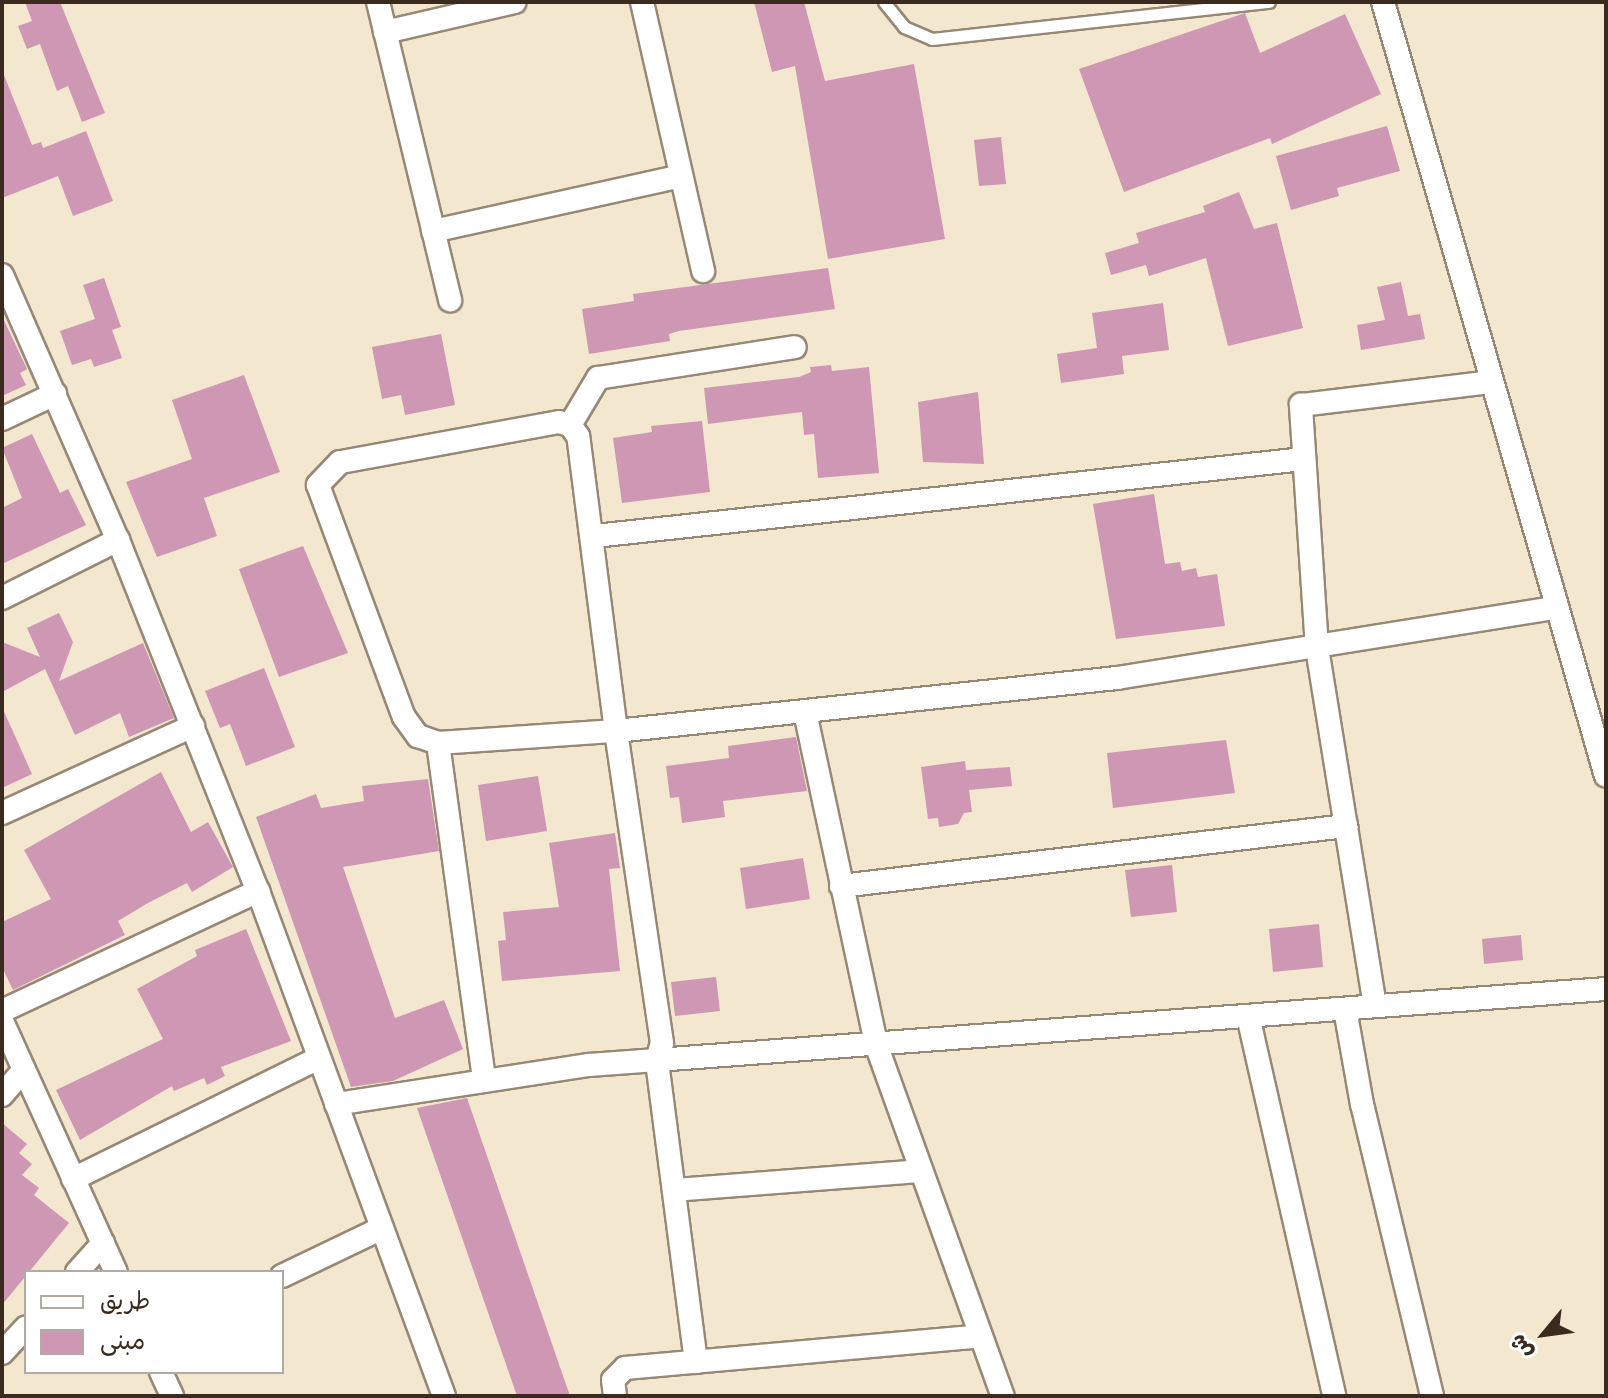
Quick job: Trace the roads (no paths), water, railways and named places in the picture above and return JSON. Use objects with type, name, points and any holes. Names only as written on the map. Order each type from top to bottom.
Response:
[{"type":"street","points":[[378,2],[450,300]]},
{"type":"street","points":[[385,32],[515,2]]},
{"type":"street","points":[[642,2],[703,271]]},
{"type":"street","points":[[1383,2],[1554,608],[1606,776]]},
{"type":"street","points":[[433,231],[681,176]]},
{"type":"street","points":[[2,275],[118,540],[258,891],[382,1228],[439,1394]]},
{"type":"street","points":[[570,425],[598,378],[795,347]]},
{"type":"street","points":[[1375,1006],[1317,648],[1300,410],[1305,401],[1490,382]]},
{"type":"street","points":[[2,419],[55,394]]},
{"type":"street","points":[[696,1362],[657,1060],[662,1043],[616,731],[595,536],[578,436],[570,425],[559,422],[340,462],[318,485],[404,717],[418,736],[438,743],[616,731],[1117,678],[1554,608]]},
{"type":"street","points":[[595,536],[1304,459]]},
{"type":"street","points":[[2,598],[118,540]]},
{"type":"street","points":[[805,712],[876,1044],[1003,1396]]},
{"type":"street","points":[[2,813],[193,726]]},
{"type":"street","points":[[438,743],[484,1079]]},
{"type":"street","points":[[841,886],[1346,826]]},
{"type":"street","points":[[2,1011],[258,891]]},
{"type":"street","points":[[336,1104],[484,1079],[657,1060],[1606,989]]},
{"type":"street","points":[[1345,1009],[1365,1120],[1432,1396]]},
{"type":"street","points":[[1248,1016],[1334,1396]]},
{"type":"street","points":[[2,1021],[115,1270]]},
{"type":"street","points":[[73,1179],[319,1058]]},
{"type":"street","points":[[2,1095],[24,1070]]},
{"type":"street","points":[[674,1190],[921,1171]]},
{"type":"street","points":[[284,1275],[382,1228]]},
{"type":"street","points":[[79,1270],[103,1243]]},
{"type":"street","points":[[2,1353],[24,1329]]},
{"type":"street","points":[[615,1396],[613,1380],[620,1371],[981,1336]]},
{"type":"street","points":[[162,1374],[172,1396]]},
{"type":"lane","points":[[884,2],[904,27],[932,39],[1269,2]]}]
